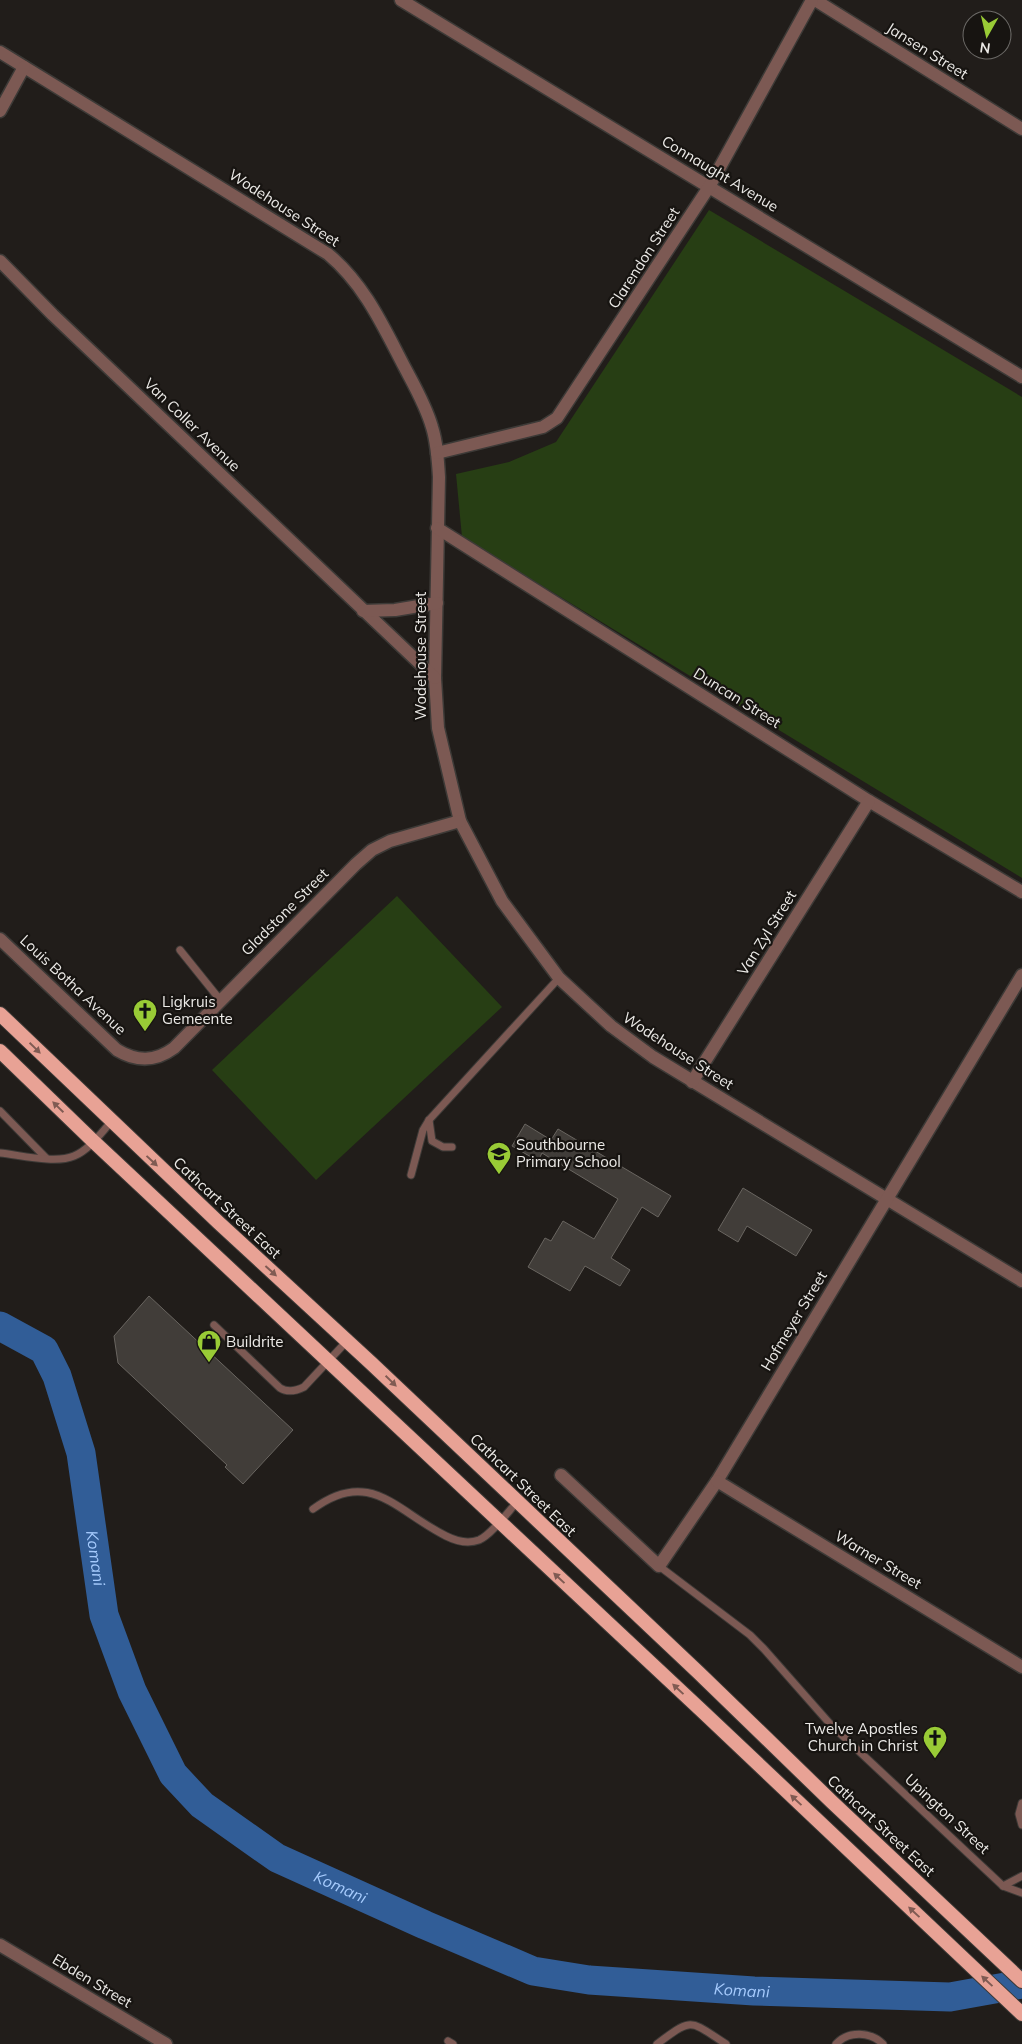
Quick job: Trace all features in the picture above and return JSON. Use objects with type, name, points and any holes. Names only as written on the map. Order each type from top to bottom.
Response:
[{"type":"highway","name":"Cathcart Street East","points":[[0,1014],[111,1122],[347,1341],[1022,1981]]},
{"type":"highway","points":[[0,1051],[93,1142],[1022,2014]]},
{"type":"street","name":"Connaught Avenue","points":[[401,0],[1022,377]]},
{"type":"street","name":"Clarendon Street","points":[[437,453],[543,427],[557,418],[710,187],[813,0]]},
{"type":"street","name":"Jansen Street","points":[[813,0],[1022,129]]},
{"type":"street","name":"Wodehouse Street","points":[[0,52],[314,244],[342,265],[356,281],[380,319],[423,404],[432,427],[437,453],[439,477],[435,678],[438,728],[460,821],[502,901],[559,978],[611,1026],[653,1057],[1022,1281]]},
{"type":"street","points":[[0,111],[24,66]]},
{"type":"street","name":"Van Coller Avenue","points":[[0,261],[53,314],[435,678]]},
{"type":"street","name":"Duncan Street","points":[[437,528],[869,801],[1022,892]]},
{"type":"street","points":[[363,611],[401,610],[437,603]]},
{"type":"street","name":"Van Zyl Street","points":[[692,1082],[869,801]]},
{"type":"street","name":"Gladstone Street","points":[[153,1058],[164,1055],[174,1048],[372,850],[407,836],[460,821]]},
{"type":"street","name":"Louis Botha Avenue","points":[[0,939],[117,1050],[134,1059],[153,1058]]},
{"type":"street","name":"Hofmeyer Street","points":[[659,1566],[717,1481],[1022,975]]},
{"type":"street","points":[[561,1475],[659,1566]]},
{"type":"street","name":"Warner Street","points":[[717,1481],[1022,1667]]},
{"type":"street","name":"Ebden Street","points":[[0,1945],[166,2044]]},
{"type":"lane","points":[[180,950],[220,1001]]},
{"type":"lane","points":[[411,1175],[423,1130],[429,1120],[559,978]]},
{"type":"lane","points":[[0,1111],[46,1158]]},
{"type":"lane","points":[[429,1120],[432,1141],[443,1147],[452,1147]]},
{"type":"lane","points":[[0,1153],[46,1158],[74,1157],[93,1142],[111,1122]]},
{"type":"lane","points":[[214,1325],[284,1390],[294,1391],[304,1387],[347,1341]]},
{"type":"lane","points":[[313,1509],[345,1492],[368,1492],[393,1503],[436,1531],[462,1541],[473,1541],[484,1537],[517,1502]]},
{"type":"lane","name":"Upington Street","points":[[659,1566],[764,1649],[831,1725],[1003,1886],[1022,1893]]},
{"type":"lane","points":[[1022,1803],[1019,1814],[1022,1825]]},
{"type":"lane","points":[[1003,1886],[1022,1876]]},
{"type":"lane","points":[[657,2044],[687,2024],[698,2026],[726,2044]]},
{"type":"lane","points":[[836,2044],[848,2036],[859,2034],[869,2035],[883,2044]]},
{"type":"green space","points":[[709,210],[1022,397],[1022,878],[462,537],[456,474],[509,462],[556,442]]},
{"type":"green space","points":[[397,896],[502,1007],[316,1180],[212,1070]]},
{"type":"building","points":[[525,1124],[551,1140],[558,1129],[671,1196],[658,1217],[642,1207],[611,1258],[630,1270],[620,1286],[585,1266],[570,1291],[528,1267],[545,1238],[551,1241],[563,1221],[594,1239],[618,1199],[542,1153],[538,1161],[512,1146]]},
{"type":"building","points":[[743,1188],[812,1230],[796,1256],[747,1226],[738,1242],[718,1230]]},
{"type":"building","points":[[149,1296],[293,1430],[243,1484],[225,1467],[227,1465],[118,1363],[114,1336]]},
{"type":"waterway","name":"Komani","points":[[0,1326],[44,1350],[57,1376],[81,1453],[104,1615],[132,1691],[173,1774],[202,1805],[277,1858],[425,1925],[533,1971],[589,1980],[754,1991],[950,1997],[1022,1984]]},
{"type":"place","name":"Ligkruis Gemeente","points":[[145,1032]]},
{"type":"place","name":"Southbourne Primary School","points":[[499,1175]]},
{"type":"place","name":"Buildrite","points":[[209,1363]]},
{"type":"place","name":"Twelve Apostles Church in Christ","points":[[935,1759]]}]
